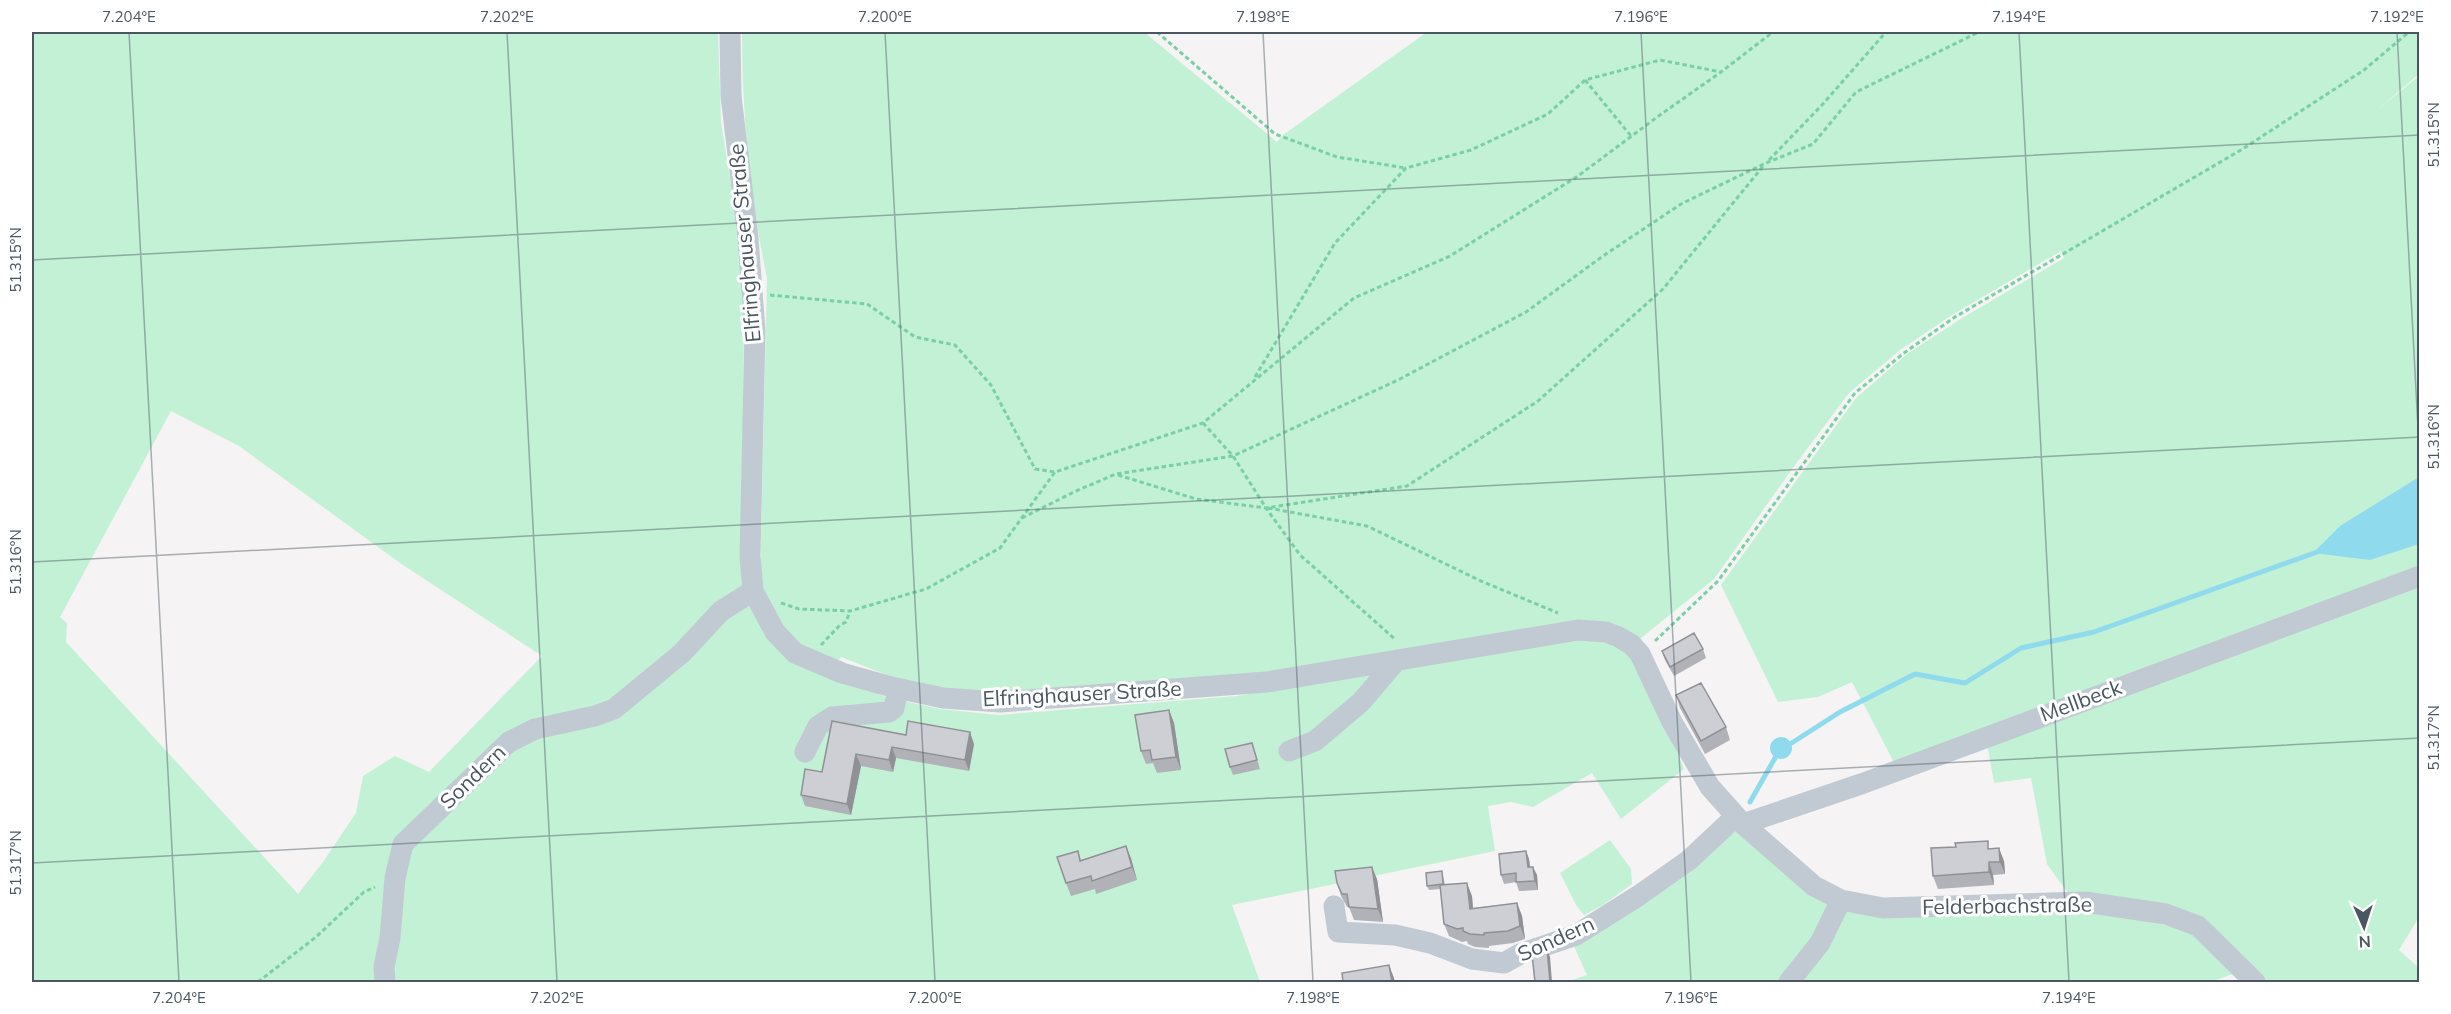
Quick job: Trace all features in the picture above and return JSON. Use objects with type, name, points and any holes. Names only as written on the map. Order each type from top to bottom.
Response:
[{"type":"street","name":"Elfringhauser Straße","points":[[730,32],[731,96],[753,293],[755,331],[750,556],[753,591],[775,632],[785,644],[807,660],[898,689],[943,698],[1000,702],[1267,682],[1578,630],[1606,632],[1620,637],[1640,654],[1693,761],[1736,817]]},
{"type":"street","name":"Mellbeck","points":[[1736,817],[1864,783],[2420,576]]},
{"type":"street","name":"Sondern","points":[[385,982],[384,967],[390,938],[395,878],[403,844],[509,742],[535,729],[595,716],[614,709],[682,652],[721,611],[753,591]]},
{"type":"street","points":[[1289,751],[1315,741],[1361,702],[1406,658]]},
{"type":"street","points":[[805,752],[818,726],[832,717],[889,712],[894,708],[898,689]]},
{"type":"street","name":"Sondern","points":[[1334,906],[1338,932],[1395,935],[1430,944],[1472,959],[1504,963],[1520,954],[1576,935],[1689,860],[1736,817]]},
{"type":"street","name":"Felderbachstraße","points":[[1736,817],[1814,886],[1841,900],[1883,908],[2085,902],[2166,914],[2198,926],[2246,981]]},
{"type":"street","points":[[1792,981],[1820,943],[1841,900]]},
{"type":"path","points":[[1157,32],[1275,134],[1337,157],[1406,168],[1471,150],[1548,114],[1585,80],[1660,60],[1721,72]]},
{"type":"path","points":[[753,293],[867,304],[915,337],[955,345],[991,385],[1035,469],[1056,472],[1203,423],[1354,298],[1450,256],[1578,176],[1773,32]]},
{"type":"path","points":[[1266,508],[1407,486],[1538,401],[1663,289],[1766,163],[1822,105],[1886,32]]},
{"type":"path","points":[[1022,518],[1116,474],[1233,456],[1398,380],[1526,312],[1603,256],[1681,204],[1766,163],[1813,144],[1856,92],[1979,32]]},
{"type":"path","points":[[1640,654],[1718,581],[1855,393],[1904,353],[1955,317],[2241,150],[2364,70],[2409,32]]},
{"type":"path","points":[[1585,80],[1631,136]]},
{"type":"path","points":[[1254,380],[1335,243],[1406,168]]},
{"type":"path","points":[[1203,423],[1233,456],[1266,508],[1300,555],[1406,658]]},
{"type":"path","points":[[753,591],[800,609],[850,611],[926,589],[1000,548],[1056,472]]},
{"type":"path","points":[[1116,474],[1196,499],[1266,508],[1367,526],[1481,581],[1556,612],[1578,630]]},
{"type":"path","points":[[807,660],[840,625],[846,622],[850,611]]},
{"type":"path","points":[[258,982],[316,937],[364,892],[395,878]]},
{"type":"green space","points":[[32,32],[718,32],[721,122],[741,247],[744,288],[743,499],[760,587],[767,278],[748,156],[742,32],[1144,32],[1277,142],[1283,135],[1427,32],[2419,32],[2419,74],[2377,110],[2419,76],[2419,571],[1896,766],[1852,682],[1818,697],[1778,702],[1721,585],[1856,398],[1907,354],[1959,320],[2064,258],[2061,251],[1952,315],[1900,350],[1849,393],[1714,579],[1640,639],[1625,632],[1266,675],[997,695],[946,689],[887,675],[841,657],[828,673],[886,697],[940,709],[998,715],[1237,696],[1574,639],[1597,638],[1614,641],[1629,653],[1649,683],[1684,769],[1621,819],[1592,773],[1533,807],[1511,802],[1488,806],[1495,851],[1232,905],[1260,982],[32,982]],"holes":[[[171,411],[239,446],[400,563],[542,656],[429,772],[395,756],[363,776],[356,813],[298,894],[66,642],[67,623],[60,617]]]},
{"type":"green space","points":[[2419,580],[2419,917],[2399,950],[2419,968],[2419,982],[2266,982],[2213,928],[2068,893],[2047,864],[2031,778],[1994,783],[1987,743]]},
{"type":"green space","points":[[1738,827],[1834,907],[1784,982],[1567,982],[1587,975],[1572,942]]},
{"type":"green space","points":[[1610,840],[1631,869],[1632,884],[1603,905],[1584,915],[1576,905],[1560,873]]},
{"type":"green space","points":[[1842,907],[2055,908],[2122,916],[2186,929],[2233,974],[2210,982],[1793,982]]},
{"type":"water","points":[[2419,477],[2419,544],[2370,560],[2313,553],[2340,526]]},
{"type":"water","points":[[1781,737],[1789,740],[1792,748],[1789,756],[1781,759],[1773,756],[1770,748],[1773,740]]},
{"type":"building","points":[[1694,633],[1703,649],[1670,667],[1662,651]]},
{"type":"building","points":[[1701,683],[1726,727],[1701,741],[1676,695]]},
{"type":"building","points":[[1169,710],[1176,757],[1152,760],[1150,750],[1141,751],[1135,715]]},
{"type":"building","points":[[832,721],[906,735],[908,721],[970,732],[965,760],[892,747],[889,760],[856,754],[847,804],[801,795],[805,769],[822,772]]},
{"type":"building","points":[[1252,743],[1257,760],[1230,767],[1225,749]]},
{"type":"building","points":[[1988,841],[1988,849],[1999,848],[2000,862],[1989,862],[1989,872],[1933,876],[1931,848],[1956,847],[1955,843]]},
{"type":"building","points":[[1126,846],[1132,867],[1092,881],[1091,876],[1066,883],[1057,857],[1078,851],[1080,861]]},
{"type":"building","points":[[1526,851],[1528,867],[1533,867],[1535,881],[1516,882],[1516,873],[1501,875],[1499,854]]},
{"type":"building","points":[[1372,867],[1378,909],[1349,907],[1347,894],[1342,894],[1335,871]]},
{"type":"building","points":[[1442,871],[1443,884],[1427,886],[1426,873]]},
{"type":"building","points":[[1467,883],[1470,909],[1517,903],[1520,926],[1508,931],[1484,933],[1484,935],[1470,934],[1463,931],[1463,928],[1457,929],[1444,924],[1440,885]]},
{"type":"building","points":[[1547,949],[1550,982],[1535,982],[1532,954]]},
{"type":"building","points":[[1389,965],[1392,982],[1343,982],[1342,973]]},
{"type":"waterway","points":[[1787,746],[1840,712],[1915,674],[1965,683],[2021,648],[2094,632],[2320,551]]},
{"type":"waterway","points":[[1750,802],[1779,751]]}]
